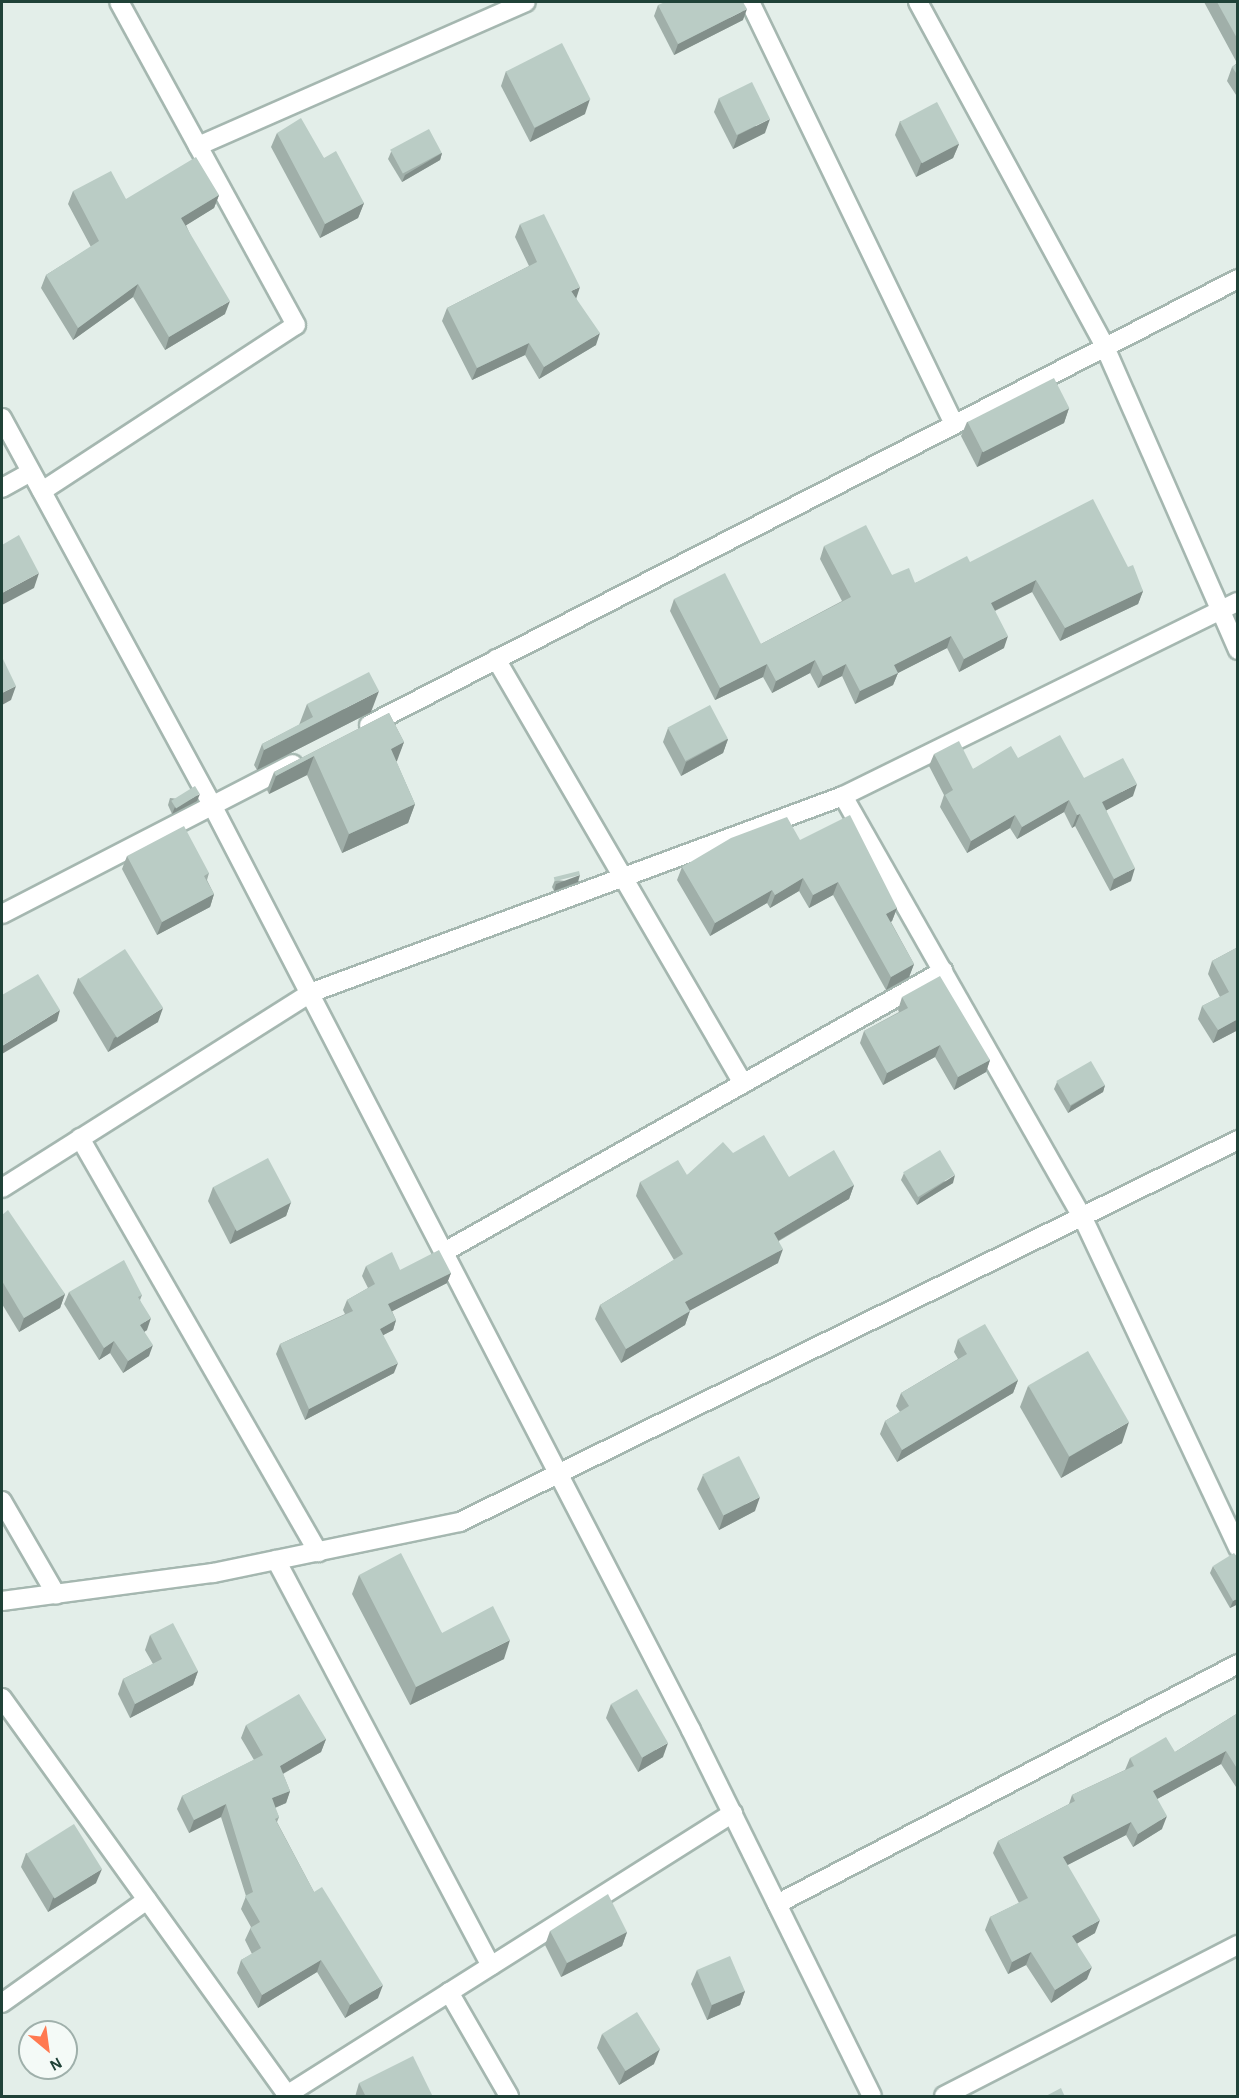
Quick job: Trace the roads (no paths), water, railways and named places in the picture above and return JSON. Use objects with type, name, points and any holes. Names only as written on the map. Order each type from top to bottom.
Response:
[{"type":"street","points":[[42,491],[296,325],[119,2]]},
{"type":"street","points":[[198,146],[526,2]]},
{"type":"street","points":[[750,2],[954,424]]},
{"type":"street","points":[[918,2],[1105,347],[1238,650]]},
{"type":"street","points":[[349,735],[1238,279]]},
{"type":"street","points":[[2,417],[310,993],[733,1814],[872,2097]]},
{"type":"street","points":[[2,488],[31,472]]},
{"type":"street","points":[[2,1188],[310,993],[843,796],[1238,602]]},
{"type":"street","points":[[496,659],[743,1083]]},
{"type":"street","points":[[2,914],[307,757]]},
{"type":"street","points":[[843,796],[1082,1216],[1236,1543]]},
{"type":"street","points":[[444,1252],[943,971]]},
{"type":"street","points":[[80,1138],[318,1552]]},
{"type":"street","points":[[2,1601],[213,1573],[460,1522],[1238,1140]]},
{"type":"street","points":[[2,1501],[56,1594]]},
{"type":"street","points":[[276,1560],[491,1966]]},
{"type":"street","points":[[777,1904],[1238,1664]]},
{"type":"street","points":[[2,1698],[286,2096],[733,1814]]},
{"type":"street","points":[[2,2003],[147,1900]]},
{"type":"street","points":[[944,2097],[1238,1945]]},
{"type":"street","points":[[449,1992],[509,2097]]}]
